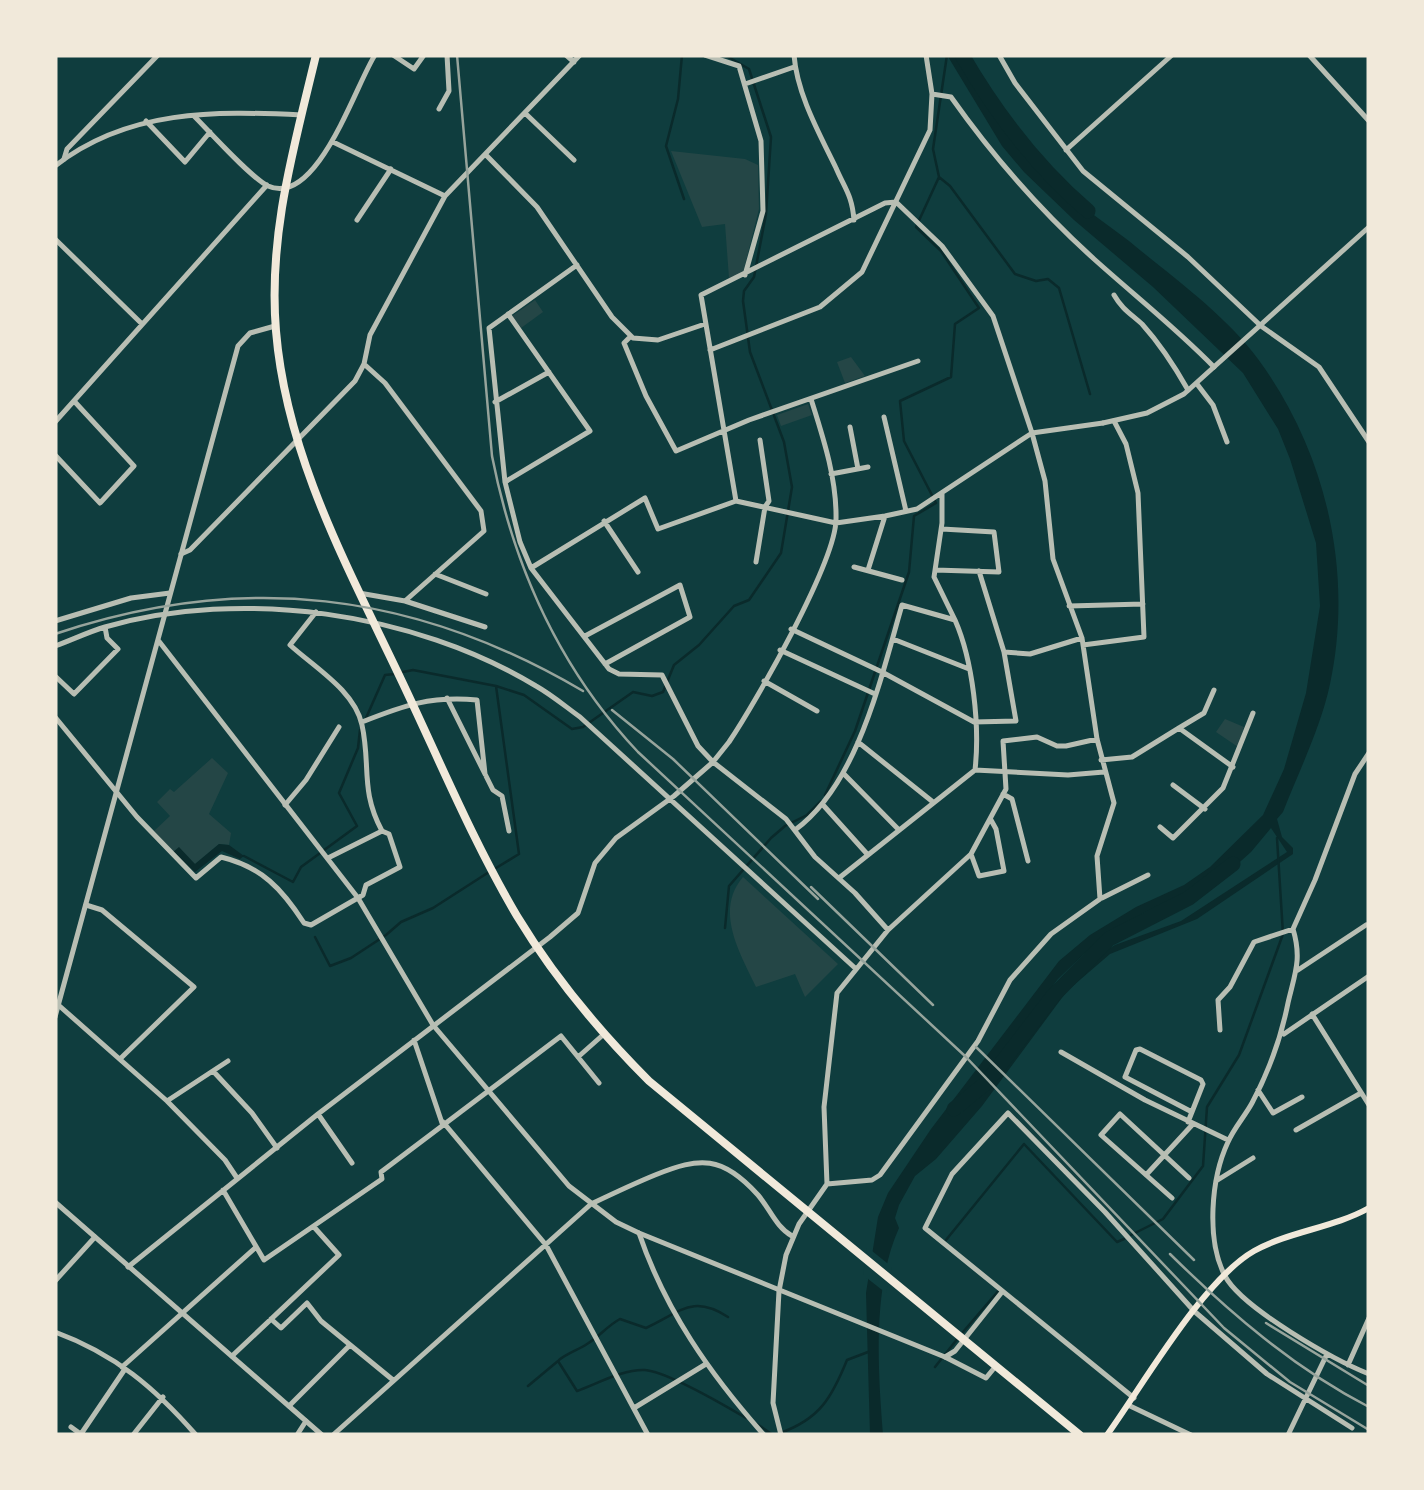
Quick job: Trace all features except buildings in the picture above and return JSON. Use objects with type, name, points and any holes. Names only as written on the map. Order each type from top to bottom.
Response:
[{"type":"main road","points":[[316,55],[283,189],[275,254],[276,326],[296,442],[373,621],[500,883],[537,947],[604,1034],[649,1081],[1080,1435]]},
{"type":"main road","points":[[1107,1435],[1224,1275],[1262,1247],[1368,1211]]},
{"type":"street","points":[[64,159],[66,149],[158,55]]},
{"type":"street","points":[[192,114],[267,185],[283,189],[300,181],[333,142],[375,55]]},
{"type":"street","points":[[393,55],[414,69],[424,55]]},
{"type":"street","points":[[439,110],[449,91],[447,55]]},
{"type":"street","points":[[566,55],[574,62]]},
{"type":"street","points":[[181,554],[190,550],[355,382],[370,336],[446,196],[580,55]]},
{"type":"street","points":[[705,55],[739,66],[761,141],[762,210],[745,274]]},
{"type":"street","points":[[794,55],[824,142],[852,197],[854,220]]},
{"type":"street","points":[[710,350],[820,306],[856,278],[930,130],[932,94],[926,55]]},
{"type":"street","points":[[999,55],[1065,150],[1100,186],[1188,257],[1261,326],[1320,367],[1369,442]]},
{"type":"street","points":[[1065,150],[1172,55]]},
{"type":"street","points":[[1309,55],[1369,121]]},
{"type":"street","points":[[745,84],[795,67]]},
{"type":"street","points":[[932,94],[951,97],[978,136],[1066,233],[1216,366]]},
{"type":"street","points":[[55,166],[99,140],[146,122],[192,114],[302,115]]},
{"type":"street","points":[[526,114],[574,160]]},
{"type":"street","points":[[146,122],[185,162],[210,132]]},
{"type":"street","points":[[333,142],[446,196]]},
{"type":"street","points":[[486,155],[537,207],[612,317],[631,336],[644,341],[658,340],[705,324]]},
{"type":"street","points":[[357,220],[391,170]]},
{"type":"street","points":[[55,421],[267,185]]},
{"type":"street","points":[[736,502],[702,296],[886,203],[896,202],[942,246],[993,316],[1032,433],[1045,481],[1053,559],[1082,641],[1096,739],[1114,803],[1098,856],[1100,899]]},
{"type":"street","points":[[530,568],[645,498],[658,529],[736,502],[836,522],[906,511],[942,493],[1032,433],[1147,413],[1188,390],[1369,227]]},
{"type":"street","points":[[55,239],[142,324]]},
{"type":"street","points":[[578,265],[489,328],[504,482],[530,568],[605,664],[619,674],[662,675],[693,739],[712,762],[769,804],[888,930]]},
{"type":"street","points":[[1114,296],[1170,360],[1188,390]]},
{"type":"street","points":[[504,482],[590,431],[508,314]]},
{"type":"street","points":[[55,1016],[238,346],[250,333],[276,326]]},
{"type":"street","points":[[631,336],[624,344],[676,452],[725,429],[918,361]]},
{"type":"street","points":[[364,364],[384,383],[481,511],[484,531],[404,601]]},
{"type":"street","points":[[495,402],[549,372]]},
{"type":"street","points":[[1197,384],[1213,405],[1227,442]]},
{"type":"street","points":[[128,1267],[578,912],[595,862],[616,838],[712,762],[743,720],[815,584],[836,522],[831,474],[811,398]]},
{"type":"street","points":[[55,455],[100,503],[134,466],[74,401]]},
{"type":"street","points":[[884,417],[906,511]]},
{"type":"street","points":[[1004,652],[1030,654],[1082,641],[1144,637],[1138,493],[1126,444],[1114,421]]},
{"type":"street","points":[[850,427],[858,469]]},
{"type":"street","points":[[756,562],[764,507],[769,501],[760,440]]},
{"type":"street","points":[[831,474],[868,467]]},
{"type":"street","points":[[942,493],[934,577],[956,620],[970,669],[975,770]]},
{"type":"street","points":[[868,570],[886,516]]},
{"type":"street","points":[[604,521],[638,572]]},
{"type":"street","points":[[935,570],[999,572],[994,532],[941,529]]},
{"type":"street","points":[[854,566],[902,580]]},
{"type":"street","points":[[791,629],[974,722],[1016,720],[1004,652],[979,571]]},
{"type":"street","points":[[435,574],[486,594]]},
{"type":"street","points":[[585,636],[680,585],[690,617],[605,664]]},
{"type":"street","points":[[360,592],[404,601],[486,627]]},
{"type":"street","points":[[55,621],[130,598],[170,593]]},
{"type":"street","points":[[1069,606],[1144,604]]},
{"type":"street","points":[[795,830],[824,806],[842,773],[875,694],[902,605],[956,620]]},
{"type":"street","points":[[55,646],[105,628],[164,615],[239,608],[316,612],[373,621],[468,653],[536,686],[580,717],[855,968]]},
{"type":"street","points":[[55,716],[115,792],[196,878],[222,857],[245,862],[272,880],[304,923],[310,925],[358,898],[366,885],[400,866],[389,834],[382,831],[369,806],[362,722],[345,694],[290,646],[316,612]]},
{"type":"street","points":[[56,681],[74,694],[118,650],[107,638],[105,628]]},
{"type":"street","points":[[892,638],[970,669]]},
{"type":"street","points":[[158,640],[358,898],[434,1025],[551,1167],[591,1204],[638,1233],[945,1356],[986,1378],[994,1367]]},
{"type":"street","points":[[780,650],[875,694]]},
{"type":"street","points":[[764,682],[817,711]]},
{"type":"street","points":[[1101,760],[1132,757],[1179,728],[1204,712],[1214,690]]},
{"type":"street","points":[[447,698],[493,790],[502,796],[509,831]]},
{"type":"street","points":[[362,722],[412,702],[476,700],[485,774]]},
{"type":"street","points":[[1160,827],[1173,838],[1222,788],[1253,713]]},
{"type":"street","points":[[285,806],[339,727]]},
{"type":"street","points":[[1179,728],[1233,767]]},
{"type":"street","points":[[781,1435],[772,1403],[779,1291],[793,1236],[826,1184],[824,1107],[838,993],[888,930],[971,854],[1003,794],[1003,741],[1037,737],[1057,746],[1096,739]]},
{"type":"street","points":[[857,741],[933,802]]},
{"type":"street","points":[[1369,753],[1293,928],[1300,952],[1281,1036],[1258,1090],[1228,1140],[1216,1181],[1215,1230],[1218,1256],[1232,1287],[1328,1354],[1369,1374]]},
{"type":"street","points":[[1363,760],[1369,765]]},
{"type":"street","points":[[839,878],[975,770],[1068,775],[1104,772]]},
{"type":"street","points":[[842,773],[900,830]]},
{"type":"street","points":[[1173,785],[1205,808]]},
{"type":"street","points":[[1003,794],[1012,799],[1028,861]]},
{"type":"street","points":[[824,806],[868,855]]},
{"type":"street","points":[[971,854],[980,876],[1004,871],[991,820]]},
{"type":"street","points":[[328,858],[382,831]]},
{"type":"street","points":[[826,1184],[872,1180],[880,1174],[978,1041],[1010,980],[1051,934],[1100,899],[1148,875]]},
{"type":"street","points":[[86,906],[102,910],[194,987],[120,1058]]},
{"type":"street","points":[[1295,972],[1366,925]]},
{"type":"street","points":[[1220,1030],[1218,1000],[1230,987],[1254,942],[1293,928]]},
{"type":"street","points":[[1281,1036],[1369,976]]},
{"type":"street","points":[[57,1003],[167,1101],[225,1160],[237,1178]]},
{"type":"street","points":[[1312,1014],[1369,1105]]},
{"type":"street","points":[[578,1057],[604,1034]]},
{"type":"street","points":[[223,1190],[264,1260],[382,1179],[381,1172],[443,1122],[562,1036],[599,1083]]},
{"type":"street","points":[[414,1040],[443,1122],[546,1244],[648,1435]]},
{"type":"street","points":[[1146,1175],[1191,1123],[1203,1084],[1136,1050],[1126,1077],[1192,1112]]},
{"type":"street","points":[[1061,1052],[1228,1140]]},
{"type":"street","points":[[167,1101],[228,1061]]},
{"type":"street","points":[[213,1071],[252,1113],[277,1148]]},
{"type":"street","points":[[1258,1090],[1273,1113],[1302,1097]]},
{"type":"street","points":[[1296,1130],[1362,1093]]},
{"type":"street","points":[[1191,1435],[1131,1402],[924,1228],[952,1174],[1008,1113],[1194,1311],[1238,1351],[1305,1401],[1352,1428]]},
{"type":"street","points":[[318,1114],[352,1163]]},
{"type":"street","points":[[1172,1198],[1101,1135],[1120,1114],[1189,1178]]},
{"type":"street","points":[[1216,1181],[1253,1158]]},
{"type":"street","points":[[333,1435],[591,1204],[684,1162],[701,1160],[717,1164],[738,1178],[757,1194],[786,1233],[793,1236]]},
{"type":"street","points":[[738,1178],[747,1165]]},
{"type":"street","points":[[55,1202],[322,1435]]},
{"type":"street","points":[[232,1356],[339,1255],[314,1227]]},
{"type":"street","points":[[638,1233],[654,1278],[706,1364],[764,1435]]},
{"type":"street","points":[[55,1281],[95,1237]]},
{"type":"street","points":[[71,1426],[81,1435],[124,1368],[255,1248]]},
{"type":"street","points":[[945,1356],[950,1356],[1002,1292]]},
{"type":"street","points":[[272,1319],[281,1328],[307,1304],[349,1346],[393,1380]]},
{"type":"street","points":[[1348,1366],[1369,1318]]},
{"type":"street","points":[[55,1332],[79,1340],[124,1368],[163,1397],[196,1435]]},
{"type":"street","points":[[289,1406],[349,1346]]},
{"type":"street","points":[[1288,1435],[1328,1354]]},
{"type":"street","points":[[634,1408],[706,1364]]},
{"type":"street","points":[[132,1435],[163,1397]]},
{"type":"street","points":[[296,1435],[306,1421]]},
{"type":"shaded area","points":[[947,55],[965,55],[994,109],[1049,177],[1230,327],[1282,395],[1317,473],[1328,514],[1336,556],[1337,642],[1321,716],[1277,819],[1293,854],[1197,919],[1110,954],[1067,991],[982,1106],[936,1159],[915,1176],[895,1218],[899,1228],[884,1277],[879,1330],[883,1435],[870,1435],[866,1293],[878,1217],[888,1193],[931,1129],[1059,961],[1090,935],[1210,867],[1263,815],[1284,769],[1306,693],[1320,606],[1316,543],[1290,459],[1278,429],[1243,373],[1153,287],[1074,220],[1002,146]],"holes":[[[1271,828],[1287,852],[1181,921],[1115,945],[1088,962],[1054,996],[1022,1042],[961,1113],[1058,979],[1084,954],[1142,914],[1232,869]]]},
{"type":"shaded area","points":[[671,151],[745,159],[758,165],[759,209],[743,273],[729,278],[725,224],[702,227]]},
{"type":"shaded area","points":[[535,300],[543,312],[521,328],[512,316]]},
{"type":"shaded area","points":[[851,357],[865,376],[845,383],[837,362]]},
{"type":"shaded area","points":[[808,404],[812,415],[781,426],[777,415]]},
{"type":"shaded area","points":[[1225,719],[1244,727],[1238,747],[1216,732]]},
{"type":"shaded area","points":[[212,758],[228,773],[209,814],[231,833],[229,845],[219,844],[195,864],[173,852],[154,831],[170,816],[157,802]]},
{"type":"shaded area","points":[[219,844],[229,845],[244,856],[240,859],[222,851],[195,872],[173,852],[179,847],[195,864]]},
{"type":"shaded area","points":[[743,877],[838,964],[805,997],[795,974],[756,987],[737,946],[730,918],[735,890]]},
{"type":"pier","points":[[867,1247],[892,1267],[886,1293],[863,1275]]},
{"type":"waterway","points":[[682,55],[678,99],[666,146],[684,199]]},
{"type":"waterway","points":[[403,672],[413,670],[496,686],[524,695],[572,729],[583,727],[633,692],[652,696],[663,692],[674,665],[699,645],[734,606],[749,600],[781,553],[792,487],[784,442],[750,352],[743,301],[744,291],[754,277],[766,214],[771,137],[749,69],[725,55]]},
{"type":"waterway","points":[[947,55],[933,149],[939,177],[950,186],[1015,274],[1036,281],[1048,279],[1059,288],[1090,394]]},
{"type":"waterway","points":[[962,55],[1019,138],[1088,211]]},
{"type":"waterway","points":[[825,795],[855,731],[909,572],[914,516],[936,503],[904,441],[900,401],[951,377],[955,324],[979,308],[941,251],[916,227],[939,177]]},
{"type":"waterway","points":[[366,718],[385,675],[395,674]]},
{"type":"waterway","points":[[496,686],[519,854],[496,868]]},
{"type":"waterway","points":[[244,856],[293,882],[301,867],[357,826],[339,793],[358,748],[360,730]]},
{"type":"waterway","points":[[725,928],[729,886],[771,838],[821,801]]},
{"type":"waterway","points":[[1131,1235],[1163,1219],[1203,1166],[1207,1107],[1239,1055],[1283,934],[1277,838]]},
{"type":"waterway","points":[[954,1109],[986,1083],[1053,996],[1109,939],[1189,898],[1233,864]]},
{"type":"waterway","points":[[315,937],[330,966],[351,958],[401,922],[433,908],[489,872]]},
{"type":"waterway","points":[[946,1240],[1024,1144],[1117,1242],[1124,1239]]},
{"type":"waterway","points":[[963,1332],[1000,1289]]},
{"type":"waterway","points":[[559,1360],[620,1319],[646,1328],[695,1306],[728,1317]]},
{"type":"waterway","points":[[935,1367],[958,1338]]},
{"type":"waterway","points":[[780,1433],[815,1414],[830,1396],[847,1360],[868,1352]]},
{"type":"waterway","points":[[528,1386],[558,1361],[577,1391],[619,1374],[645,1370],[681,1383],[746,1418]]},
{"type":"waterway","points":[[757,1424],[773,1435]]},
{"type":"railway","points":[[457,55],[492,456],[527,577],[585,686],[638,752],[965,1056],[1224,1328],[1290,1382],[1369,1430]]},
{"type":"railway","points":[[55,634],[124,614],[192,602],[259,598],[325,601],[391,612],[455,631],[519,657],[583,691]]},
{"type":"railway","points":[[612,710],[673,759],[818,899]]},
{"type":"railway","points":[[811,887],[933,1005]]},
{"type":"railway","points":[[976,1047],[1194,1260]]},
{"type":"railway","points":[[1170,1254],[1264,1338],[1369,1407]]},
{"type":"railway","points":[[1266,1323],[1369,1386]]}]
